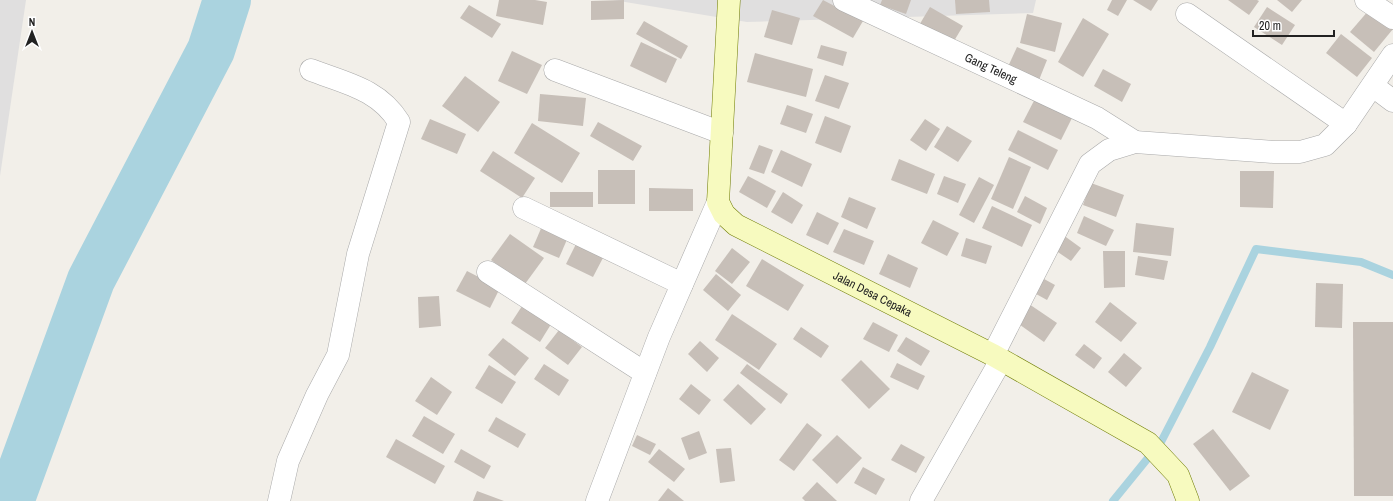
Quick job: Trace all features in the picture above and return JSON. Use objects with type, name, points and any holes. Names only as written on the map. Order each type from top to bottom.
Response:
[{"type":"street","points":[[597,501],[645,373],[718,202],[729,0]]},
{"type":"street","name":"Gang Teleng","points":[[844,0],[1097,118],[1135,142]]},
{"type":"street","points":[[1366,0],[1393,18]]},
{"type":"street","points":[[1187,14],[1346,124]]},
{"type":"street","points":[[921,501],[997,358],[1090,164],[1109,150],[1135,142],[1274,152],[1300,152],[1325,145],[1346,124],[1393,55]]},
{"type":"street","points":[[279,501],[288,461],[317,395],[338,355],[358,254],[399,122],[392,110],[367,90],[311,70]]},
{"type":"street","points":[[555,70],[722,133]]},
{"type":"street","points":[[1373,86],[1393,101]]},
{"type":"street","name":"Jalan Desa Cepaka","points":[[718,202],[724,214],[736,225],[997,358],[1148,443],[1178,475],[1188,501]]},
{"type":"street","points":[[524,208],[682,284]]},
{"type":"street","points":[[488,272],[645,373]]},
{"type":"shaded area","points":[[0,0],[26,0],[0,176]]},
{"type":"shaded area","points":[[613,0],[1036,0],[1033,13],[747,22]]},
{"type":"building","points":[[499,0],[535,0],[547,2],[543,25],[496,16]]},
{"type":"building","points":[[624,0],[624,19],[591,20],[591,1]]},
{"type":"building","points":[[823,0],[863,21],[853,38],[813,16]]},
{"type":"building","points":[[882,0],[911,0],[906,14],[880,5]]},
{"type":"building","points":[[955,0],[989,0],[990,12],[956,14]]},
{"type":"building","points":[[1112,0],[1127,0],[1118,16],[1107,10]]},
{"type":"building","points":[[1133,0],[1158,0],[1151,11]]},
{"type":"building","points":[[1228,0],[1257,0],[1259,1],[1249,15]]},
{"type":"building","points":[[1277,0],[1302,0],[1292,12]]},
{"type":"building","points":[[469,5],[501,24],[492,38],[460,18]]},
{"type":"building","points":[[930,7],[963,26],[951,46],[918,27]]},
{"type":"building","points":[[1267,7],[1295,25],[1282,45],[1254,27]]},
{"type":"building","points":[[772,10],[800,18],[792,45],[764,37]]},
{"type":"building","points":[[1369,10],[1393,29],[1374,52],[1350,32]]},
{"type":"building","points":[[1027,14],[1062,23],[1055,52],[1020,43]]},
{"type":"building","points":[[1083,18],[1109,34],[1083,77],[1058,62]]},
{"type":"building","points":[[644,21],[688,46],[681,59],[636,34]]},
{"type":"building","points":[[1341,34],[1372,58],[1357,77],[1326,53]]},
{"type":"building","points":[[641,42],[677,59],[666,83],[630,66]]},
{"type":"building","points":[[821,45],[847,52],[843,66],[817,58]]},
{"type":"building","points":[[1017,47],[1047,60],[1037,85],[1006,71]]},
{"type":"building","points":[[512,51],[542,65],[527,94],[498,81]]},
{"type":"building","points":[[755,53],[813,69],[806,97],[747,82]]},
{"type":"building","points":[[1103,69],[1131,84],[1122,102],[1094,86]]},
{"type":"building","points":[[825,75],[849,83],[839,109],[815,101]]},
{"type":"building","points":[[465,76],[500,102],[478,132],[442,106]]},
{"type":"building","points":[[1038,93],[1075,112],[1061,140],[1023,122]]},
{"type":"building","points":[[540,94],[586,98],[583,126],[538,121]]},
{"type":"building","points":[[787,105],[813,114],[806,133],[780,124]]},
{"type":"building","points":[[825,116],[851,126],[841,153],[815,143]]},
{"type":"building","points":[[430,119],[466,134],[457,154],[421,139]]},
{"type":"building","points":[[925,119],[940,129],[926,151],[910,140]]},
{"type":"building","points":[[598,122],[642,146],[633,161],[590,136]]},
{"type":"building","points":[[532,123],[580,153],[562,183],[514,153]]},
{"type":"building","points":[[947,126],[972,141],[958,162],[934,147]]},
{"type":"building","points":[[1018,130],[1058,150],[1048,170],[1008,150]]},
{"type":"building","points":[[759,145],[773,150],[764,174],[749,169]]},
{"type":"building","points":[[781,150],[812,164],[802,187],[771,172]]},
{"type":"building","points":[[493,151],[535,178],[522,198],[480,171]]},
{"type":"building","points":[[1009,157],[1031,167],[1013,209],[991,199]]},
{"type":"building","points":[[899,159],[935,174],[927,194],[891,180]]},
{"type":"building","points":[[598,170],[635,170],[635,204],[598,204]]},
{"type":"building","points":[[1240,171],[1274,171],[1273,208],[1240,207]]},
{"type":"building","points":[[748,176],[776,191],[767,208],[739,192]]},
{"type":"building","points":[[944,176],[966,184],[958,203],[937,194]]},
{"type":"building","points":[[979,177],[994,185],[974,223],[959,215]]},
{"type":"building","points":[[1091,183],[1124,195],[1116,217],[1083,205]]},
{"type":"building","points":[[649,188],[693,189],[693,211],[649,211]]},
{"type":"building","points":[[550,192],[593,192],[593,207],[550,207]]},
{"type":"building","points":[[783,192],[803,205],[792,224],[771,212]]},
{"type":"building","points":[[1025,196],[1047,208],[1040,224],[1017,212]]},
{"type":"building","points":[[849,197],[876,208],[867,229],[841,217]]},
{"type":"building","points":[[992,206],[1032,225],[1022,247],[982,228]]},
{"type":"building","points":[[817,212],[839,223],[828,245],[806,235]]},
{"type":"building","points":[[1084,216],[1114,230],[1106,246],[1077,233]]},
{"type":"building","points":[[933,220],[959,233],[947,256],[921,243]]},
{"type":"building","points":[[1136,223],[1174,228],[1171,256],[1133,252]]},
{"type":"building","points":[[543,224],[569,235],[559,258],[533,247]]},
{"type":"building","points":[[844,229],[874,241],[864,265],[833,252]]},
{"type":"building","points":[[1059,232],[1081,248],[1071,261],[1049,246]]},
{"type":"building","points":[[510,234],[544,258],[525,284],[491,260]]},
{"type":"building","points":[[966,238],[992,246],[986,264],[961,256]]},
{"type":"building","points":[[578,240],[605,254],[593,277],[566,264]]},
{"type":"building","points":[[732,248],[750,262],[732,284],[715,271]]},
{"type":"building","points":[[1103,251],[1125,251],[1125,287],[1104,288]]},
{"type":"building","points":[[888,254],[918,268],[910,288],[879,274]]},
{"type":"building","points":[[1138,256],[1168,261],[1164,280],[1135,275]]},
{"type":"building","points":[[762,259],[804,285],[788,311],[746,286]]},
{"type":"building","points":[[467,271],[500,288],[490,308],[456,291]]},
{"type":"building","points":[[716,274],[741,295],[728,311],[703,290]]},
{"type":"building","points":[[1035,274],[1055,285],[1047,300],[1027,289]]},
{"type":"building","points":[[1316,283],[1343,284],[1342,328],[1315,327]]},
{"type":"building","points":[[439,296],[441,326],[419,328],[418,297]]},
{"type":"building","points":[[1110,302],[1137,323],[1121,342],[1095,322]]},
{"type":"building","points":[[524,303],[553,321],[540,342],[511,323]]},
{"type":"building","points":[[1029,304],[1057,323],[1044,342],[1016,322]]},
{"type":"building","points":[[732,314],[777,344],[759,370],[715,340]]},
{"type":"building","points":[[873,322],[898,335],[889,352],[863,339]]},
{"type":"building","points":[[1353,322],[1393,322],[1393,496],[1354,496]]},
{"type":"building","points":[[801,327],[829,346],[821,358],[793,339]]},
{"type":"building","points":[[559,330],[582,347],[568,365],[545,348]]},
{"type":"building","points":[[906,337],[930,351],[921,366],[897,351]]},
{"type":"building","points":[[503,338],[529,358],[515,376],[488,355]]},
{"type":"building","points":[[700,341],[719,358],[707,372],[688,354]]},
{"type":"building","points":[[1084,344],[1102,358],[1094,369],[1075,355]]},
{"type":"building","points":[[1124,353],[1142,368],[1126,387],[1108,372]]},
{"type":"building","points":[[861,360],[890,389],[869,409],[841,380]]},
{"type":"building","points":[[897,363],[925,376],[918,390],[890,377]]},
{"type":"building","points":[[544,364],[569,380],[559,396],[534,379]]},
{"type":"building","points":[[747,364],[788,394],[781,404],[740,373]]},
{"type":"building","points":[[489,365],[516,382],[502,404],[475,388]]},
{"type":"building","points":[[1252,372],[1289,390],[1270,430],[1232,412]]},
{"type":"building","points":[[431,377],[452,392],[437,415],[415,401]]},
{"type":"building","points":[[691,384],[711,400],[699,415],[679,399]]},
{"type":"building","points":[[738,384],[766,409],[751,425],[723,400]]},
{"type":"building","points":[[424,416],[455,434],[443,454],[412,436]]},
{"type":"building","points":[[496,417],[526,434],[518,448],[488,431]]},
{"type":"building","points":[[807,423],[822,435],[794,471],[779,460]]},
{"type":"building","points":[[1213,429],[1250,476],[1230,491],[1193,444]]},
{"type":"building","points":[[699,431],[707,453],[689,460],[681,438]]},
{"type":"building","points":[[637,435],[656,444],[650,455],[632,446]]},
{"type":"building","points":[[837,435],[862,458],[837,484],[812,460]]},
{"type":"building","points":[[396,439],[445,466],[435,484],[386,457]]},
{"type":"building","points":[[901,444],[925,457],[916,473],[891,460]]},
{"type":"building","points":[[731,448],[735,481],[720,483],[716,449]]},
{"type":"building","points":[[461,449],[491,466],[484,479],[454,462]]},
{"type":"building","points":[[659,449],[685,469],[674,482],[648,462]]},
{"type":"building","points":[[863,467],[885,479],[876,495],[854,483]]},
{"type":"building","points":[[817,482],[837,501],[805,501],[802,498]]},
{"type":"building","points":[[668,488],[684,501],[658,501]]},
{"type":"building","points":[[477,491],[504,501],[473,501]]},
{"type":"waterway","points":[[9,501],[91,280],[211,50],[227,0]]},
{"type":"waterway","points":[[1113,501],[1161,442],[1210,347],[1256,249],[1361,262],[1393,275]]}]
